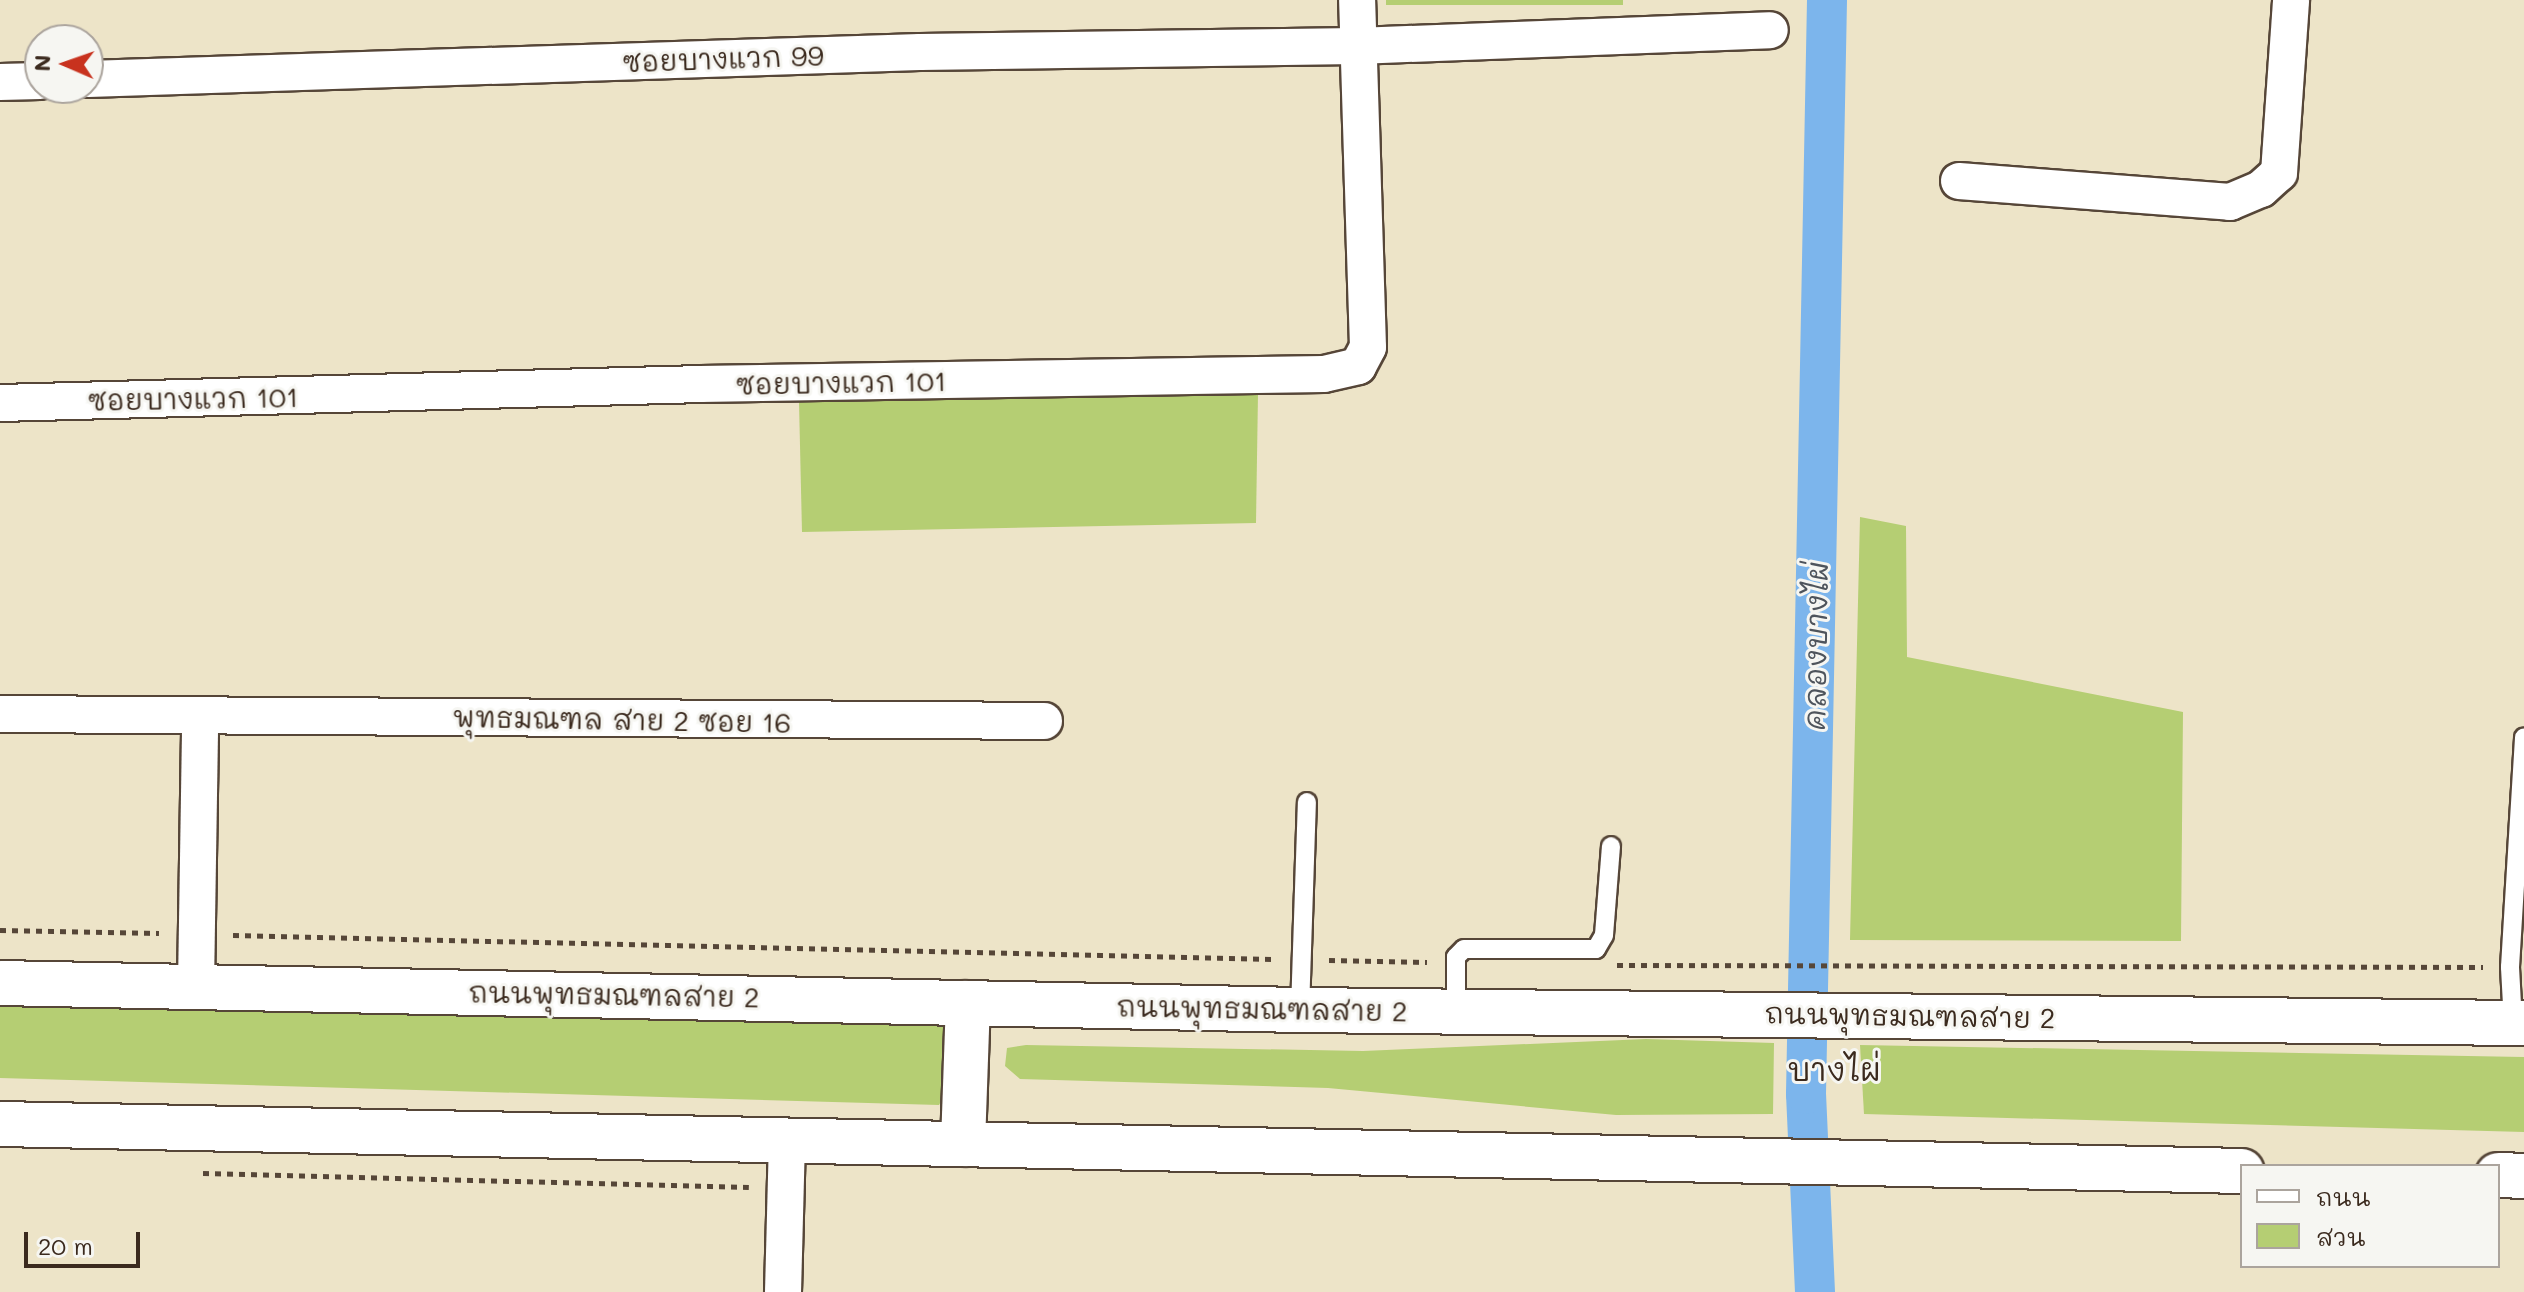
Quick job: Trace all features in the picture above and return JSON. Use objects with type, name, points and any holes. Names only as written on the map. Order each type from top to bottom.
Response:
[{"type":"main road","name":"ถนนพุทธมณฑลสาย 2","points":[[0,983],[1300,1010],[1664,1011],[2518,1023]]},
{"type":"main road","points":[[963,1144],[968,1003]]},
{"type":"main road","points":[[0,1124],[2240,1171]]},
{"type":"main road","points":[[2500,1175],[2524,1176]]},
{"type":"street","name":"ซอยบางแวก 101","points":[[0,403],[700,384],[1324,374],[1358,366],[1368,347],[1357,0]]},
{"type":"street","points":[[1959,181],[2230,202],[2261,189],[2279,173],[2291,0]]},
{"type":"street","name":"ซอยบางแวก 99","points":[[104,78],[920,52],[1357,46],[1770,30]]},
{"type":"street","points":[[0,82],[24,81]]},
{"type":"street","name":"พุทธมณฑล สาย 2 ซอย 16","points":[[0,714],[1044,721]]},
{"type":"street","points":[[196,986],[200,717]]},
{"type":"street","points":[[783,1292],[787,1142]]},
{"type":"lane","points":[[2518,1023],[2510,967],[2524,737]]},
{"type":"lane","points":[[1300,1010],[1307,802]]},
{"type":"lane","points":[[1456,1011],[1456,963],[1459,952],[1469,947],[1596,949],[1604,935],[1611,846]]},
{"type":"path","points":[[0,930],[1456,963]]},
{"type":"path","points":[[1606,965],[2510,967]]},
{"type":"green space","points":[[1386,0],[1623,0],[1623,5],[1386,5]]},
{"type":"green space","points":[[1258,393],[1256,523],[802,532],[799,402]]},
{"type":"green space","points":[[1860,517],[1906,526],[1907,657],[2183,712],[2181,941],[1850,940]]},
{"type":"green space","points":[[0,1002],[955,1022],[951,1084],[939,1105],[0,1078]]},
{"type":"green space","points":[[1646,1039],[1774,1043],[1773,1114],[1616,1115],[1328,1088],[1020,1079],[1005,1066],[1007,1048],[1026,1045],[1363,1051]]},
{"type":"green space","points":[[1860,1045],[2524,1057],[2524,1132],[1864,1114]]},
{"type":"waterway","name":"คลองบางไผ่","points":[[1815,1292],[1806,1094],[1827,0]]},
{"type":"district","name":"บางไผ่","points":[[1834,1068]]}]
